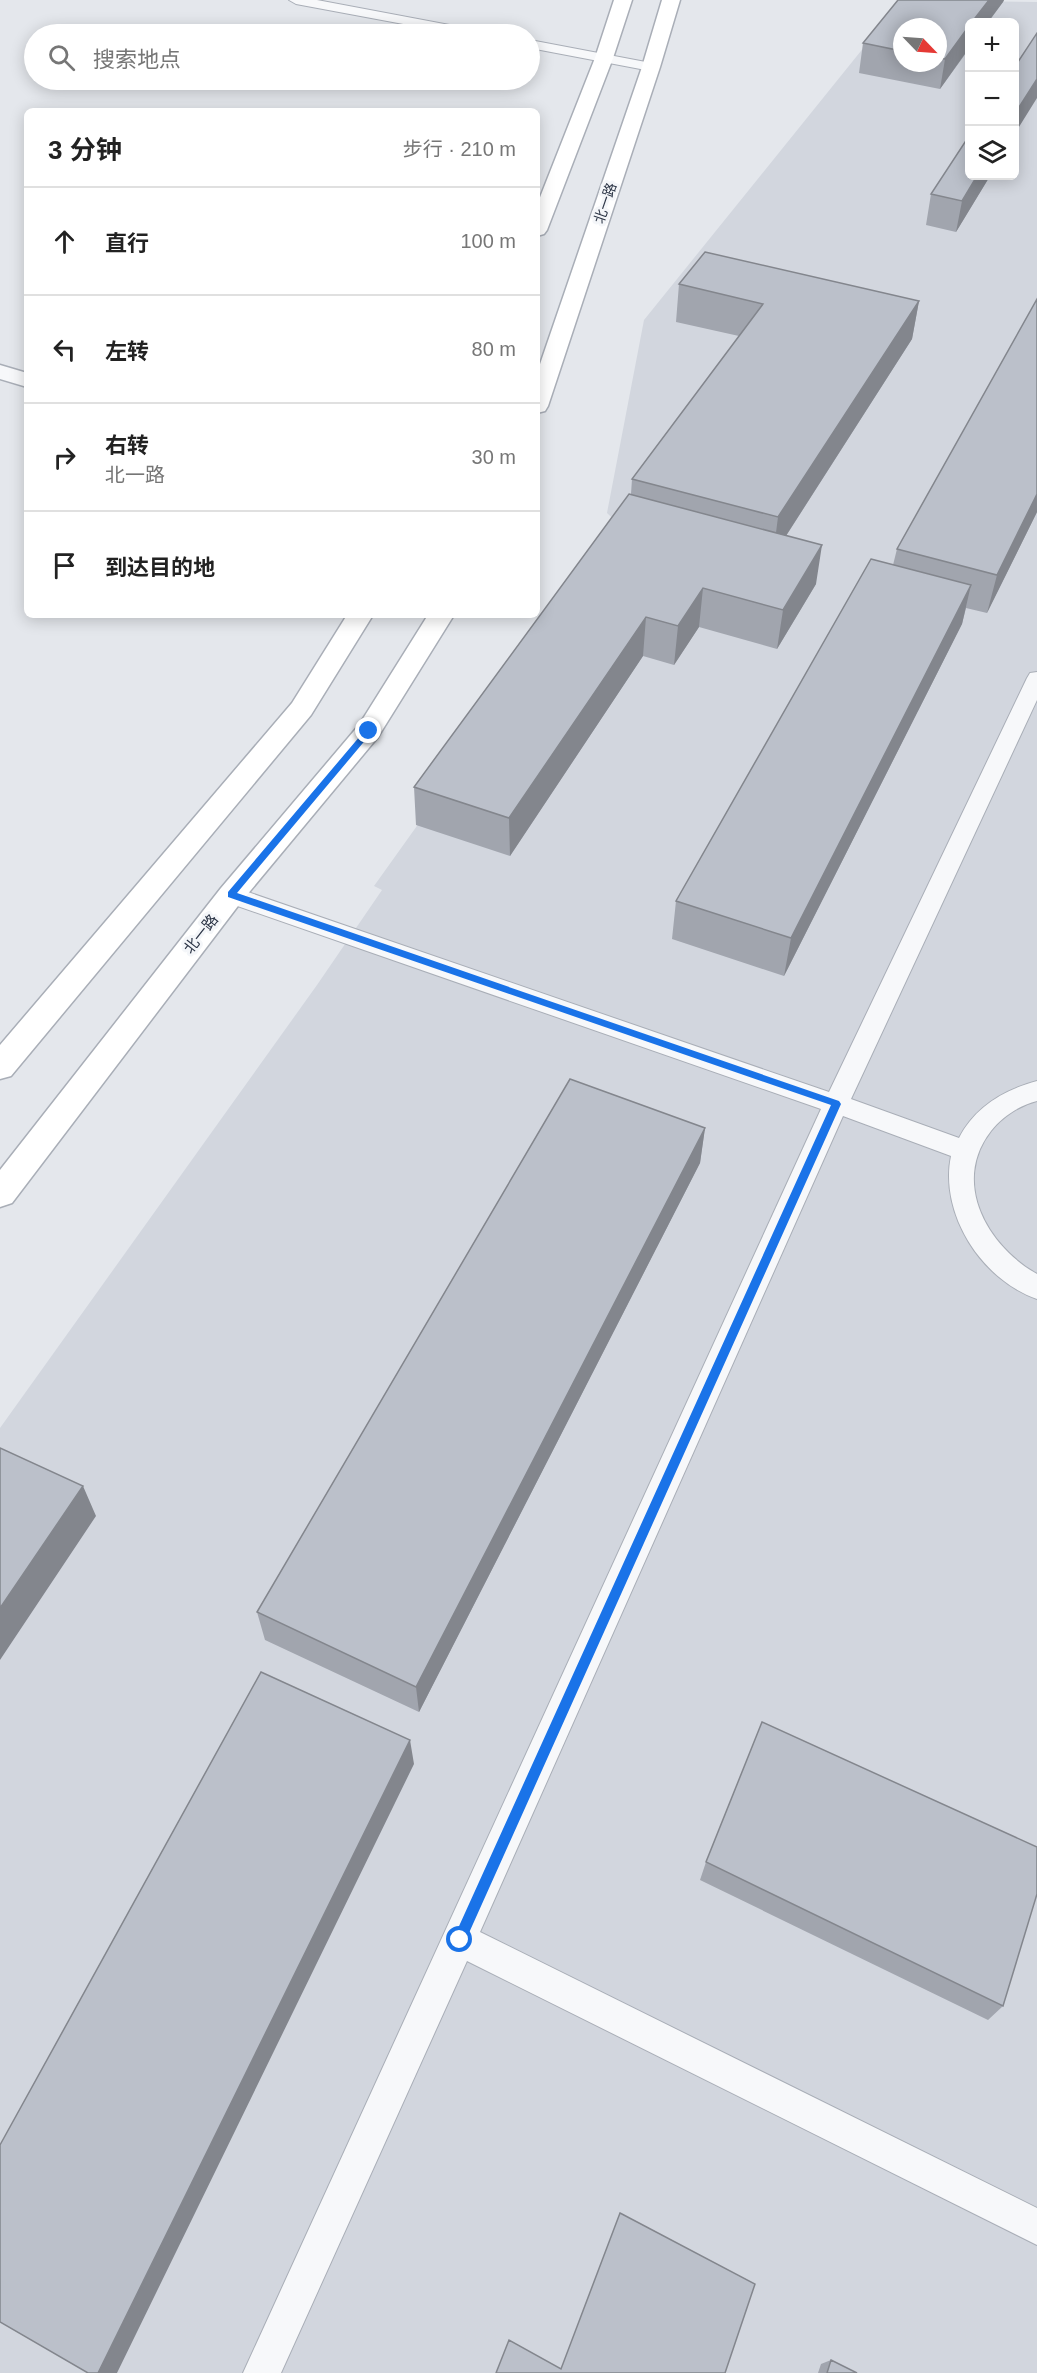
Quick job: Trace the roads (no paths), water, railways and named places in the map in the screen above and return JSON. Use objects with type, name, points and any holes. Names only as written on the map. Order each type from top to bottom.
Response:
[{"type":"main road","points":[[540,222],[604,58],[623,0]]},
{"type":"main road","name":"北一路","points":[[540,397],[651,67],[671,0]]},
{"type":"main road","points":[[0,1066],[302,709],[358,618]]},
{"type":"main road","name":"北一路","points":[[0,1194],[231,895],[369,731],[439,618]]},
{"type":"street","points":[[0,372],[24,379]]},
{"type":"lane","points":[[296,0],[423,24]]},
{"type":"lane","points":[[540,46],[651,67]]},
{"type":"lane","points":[[262,2373],[460,1940],[836,1104],[1037,678]]},
{"type":"lane","points":[[231,895],[966,1151]]},
{"type":"lane","points":[[1037,1091],[998,1107],[973,1132],[960,1164],[961,1199],[977,1236],[1007,1269],[1037,1288]]},
{"type":"lane","points":[[460,1940],[1037,2227]]}]
